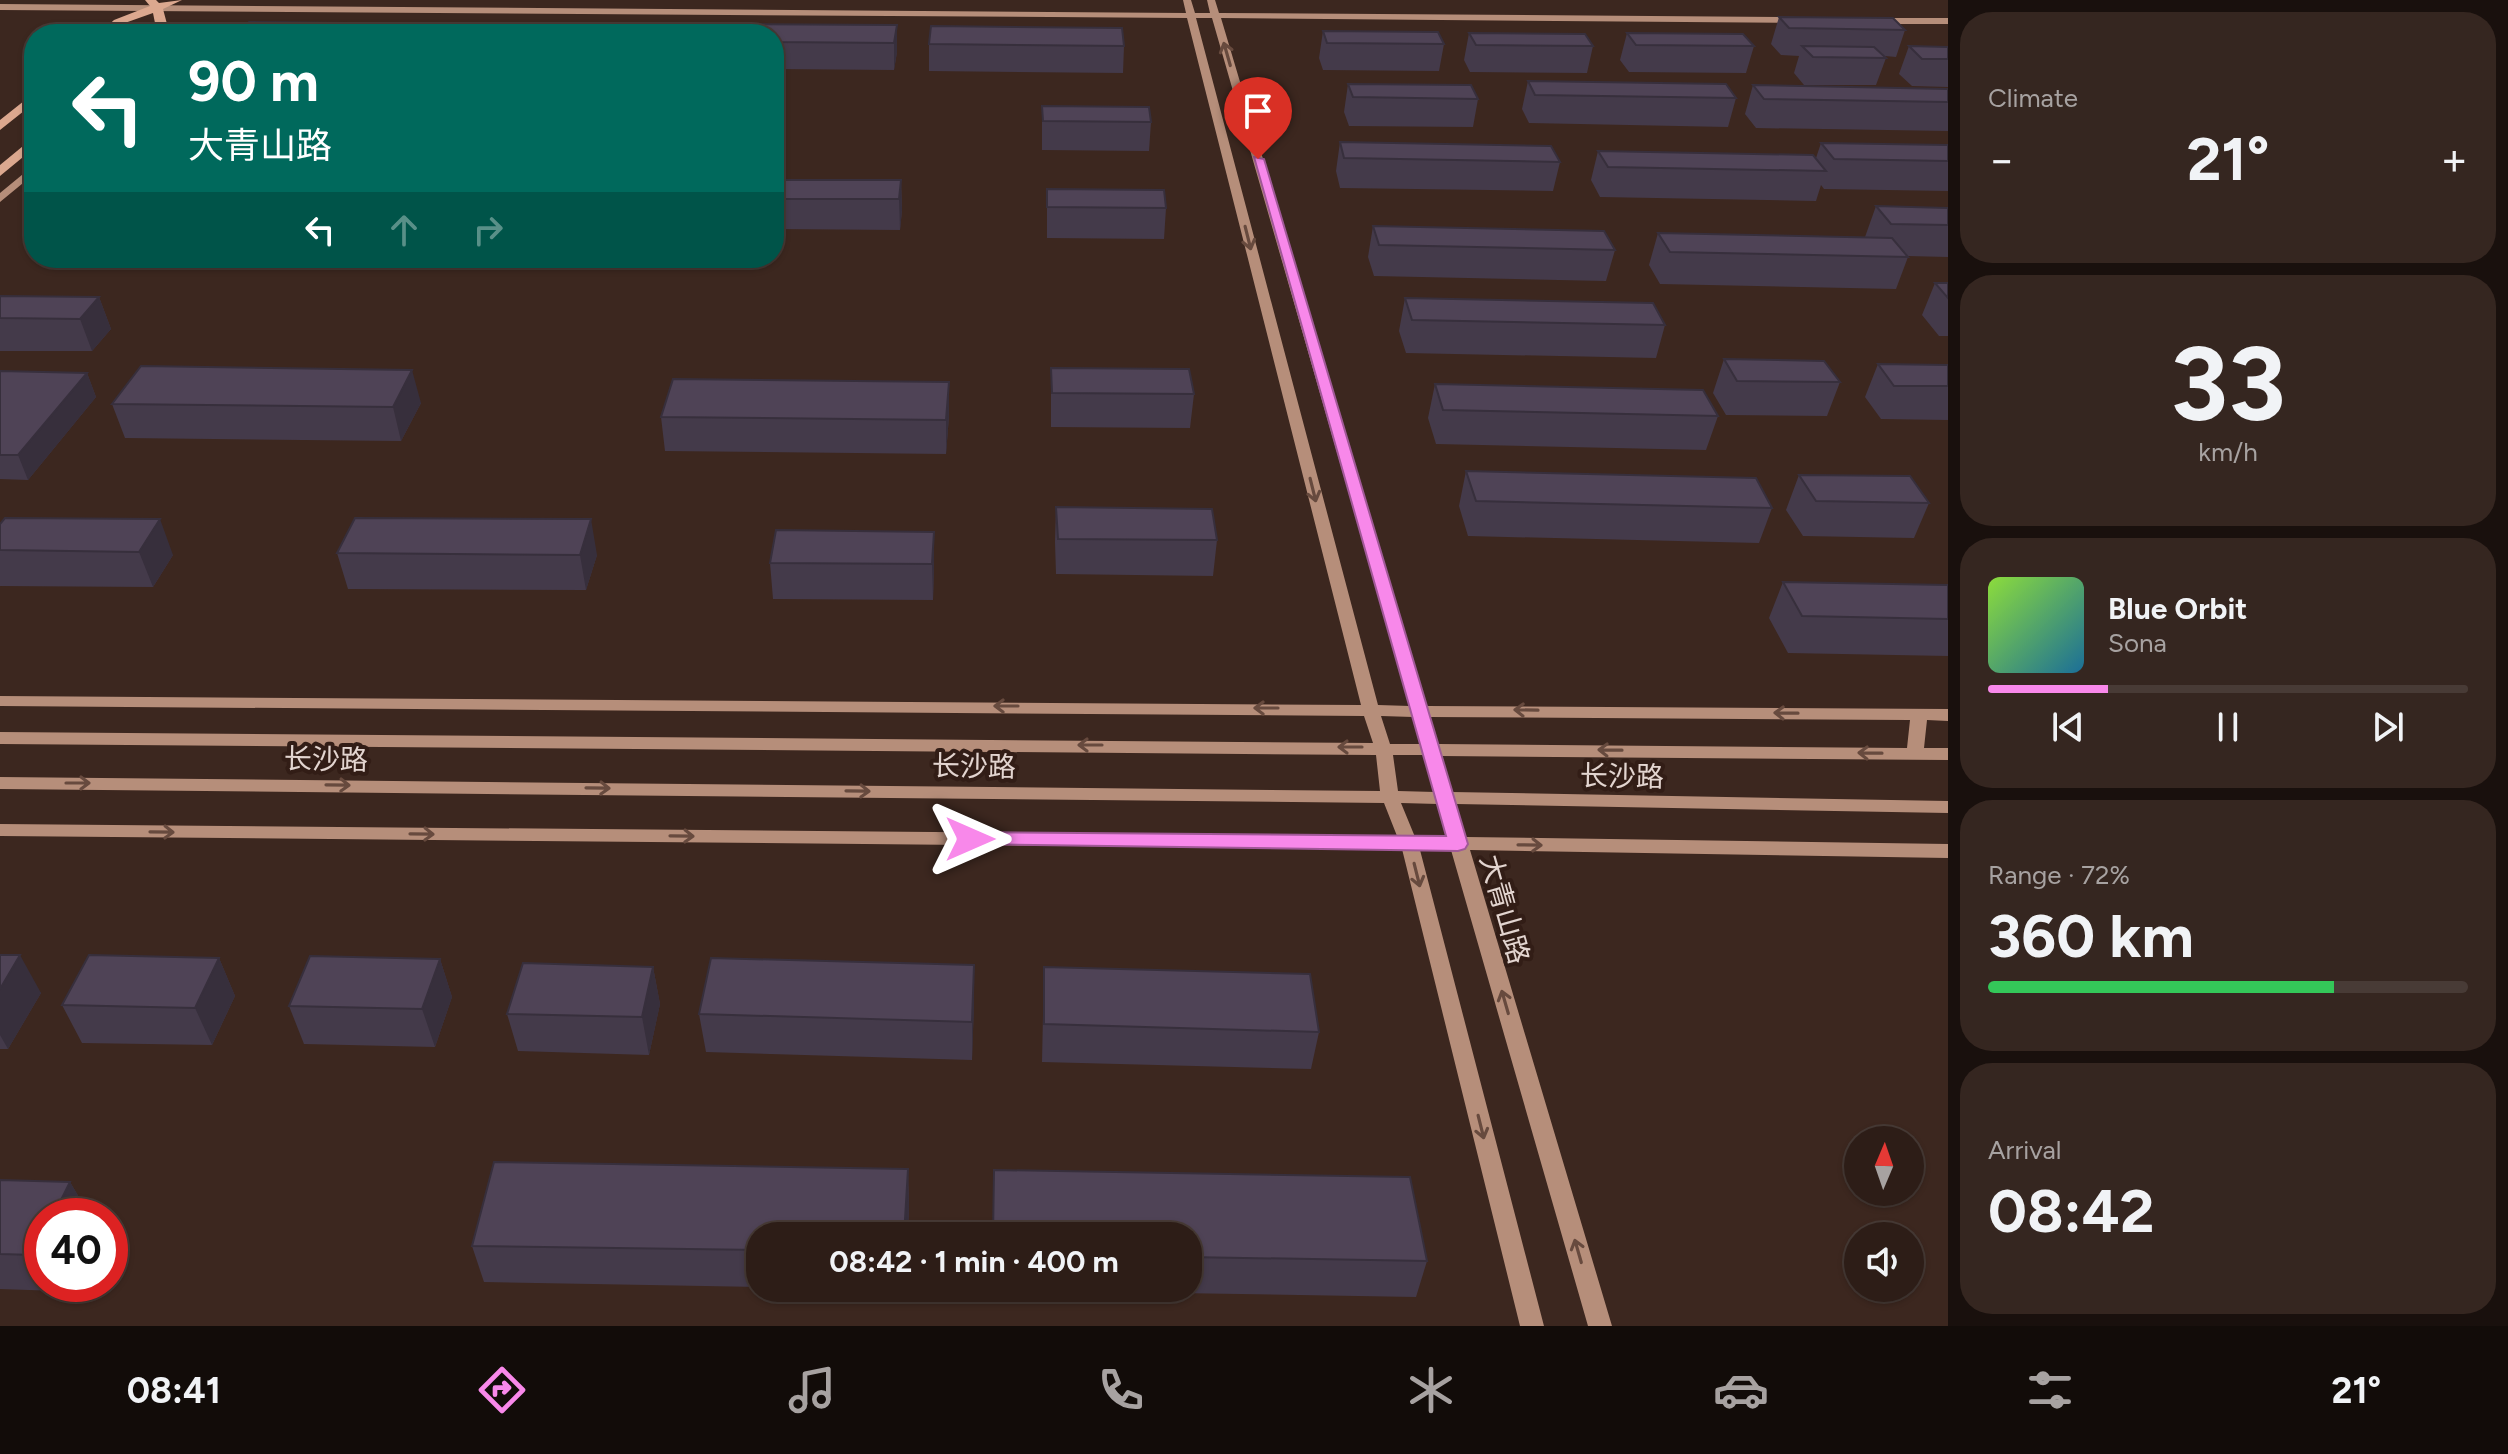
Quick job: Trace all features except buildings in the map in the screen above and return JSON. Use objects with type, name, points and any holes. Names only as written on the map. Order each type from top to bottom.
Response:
[{"type":"main road","points":[[116,24],[153,4],[177,0]]},
{"type":"main road","points":[[153,4],[161,24]]},
{"type":"main road","points":[[0,126],[24,106]]},
{"type":"main road","points":[[0,172],[24,155]]},
{"type":"street","points":[[0,7],[153,4],[1189,7],[1805,20]]},
{"type":"street","points":[[1189,7],[1370,708],[1383,747],[1390,797],[1409,843],[1532,1326]]},
{"type":"street","name":"大青山路","points":[[1214,8],[1600,1326]]},
{"type":"street","points":[[1868,21],[1948,21]]},
{"type":"street","points":[[0,199],[24,177]]},
{"type":"street","points":[[0,701],[1370,708],[1948,715]]},
{"type":"street","points":[[1915,754],[1919,715]]},
{"type":"street","name":"长沙路","points":[[0,738],[1948,754]]},
{"type":"street","name":"长沙路","points":[[0,783],[1390,797],[1948,807]]},
{"type":"street","points":[[0,830],[1948,851]]},
{"type":"route","points":[[970,839],[1458,844],[1258,159]]}]
